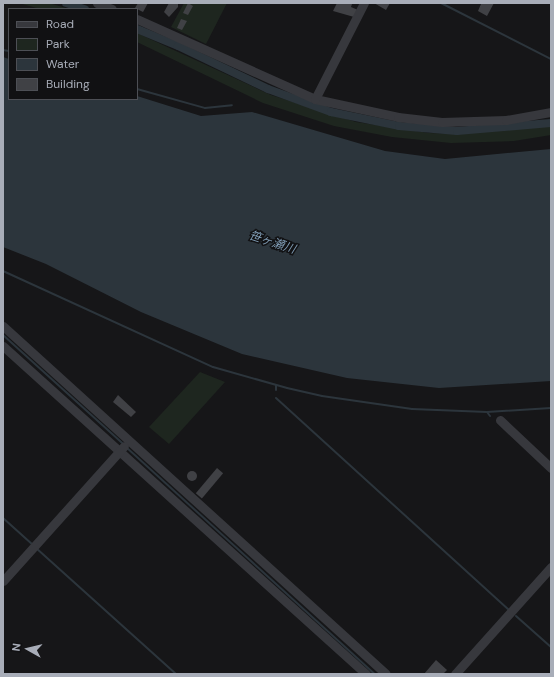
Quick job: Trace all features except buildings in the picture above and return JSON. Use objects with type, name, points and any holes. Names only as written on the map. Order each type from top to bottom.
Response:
[{"type":"street","points":[[97,3],[110,8]]},
{"type":"street","points":[[315,99],[364,3]]},
{"type":"street","points":[[138,19],[315,99],[398,117],[442,122],[506,120],[551,112]]},
{"type":"street","points":[[3,326],[124,446],[366,674]]},
{"type":"street","points":[[3,346],[124,446],[386,674]]},
{"type":"street","points":[[500,420],[551,468]]},
{"type":"street","points":[[3,582],[124,446]]},
{"type":"street","points":[[455,674],[551,567]]},
{"type":"green space","points":[[19,3],[49,3],[66,8],[36,8]]},
{"type":"green space","points":[[184,3],[227,3],[206,44],[171,27]]},
{"type":"green space","points":[[138,33],[271,95],[356,122],[429,133],[462,134],[551,125],[551,135],[514,141],[451,143],[392,137],[334,126],[263,103],[138,42]]},
{"type":"green space","points":[[200,372],[225,382],[169,444],[149,427]]},
{"type":"water","name":"笹ヶ瀬川","points":[[3,57],[8,59],[8,100],[138,100],[138,96],[201,116],[252,112],[385,151],[445,159],[551,149],[551,381],[439,388],[347,378],[242,354],[141,312],[46,264],[3,247]]},
{"type":"waterway","points":[[66,3],[82,8]]},
{"type":"waterway","points":[[441,3],[551,59]]},
{"type":"waterway","points":[[138,29],[178,46],[268,89],[331,112],[399,126],[457,131],[551,123]]},
{"type":"waterway","points":[[3,50],[8,51]]},
{"type":"waterway","points":[[138,89],[205,108],[232,105]]},
{"type":"waterway","points":[[3,271],[213,367],[287,388],[322,396],[412,409],[487,412],[551,408]]},
{"type":"waterway","points":[[3,335],[123,444]]},
{"type":"waterway","points":[[276,385],[276,390]]},
{"type":"waterway","points":[[276,398],[509,610]]},
{"type":"waterway","points":[[487,412],[490,416]]},
{"type":"waterway","points":[[126,447],[375,674]]},
{"type":"waterway","points":[[3,518],[33,545]]},
{"type":"waterway","points":[[36,548],[176,674]]},
{"type":"waterway","points":[[516,616],[551,647]]}]
